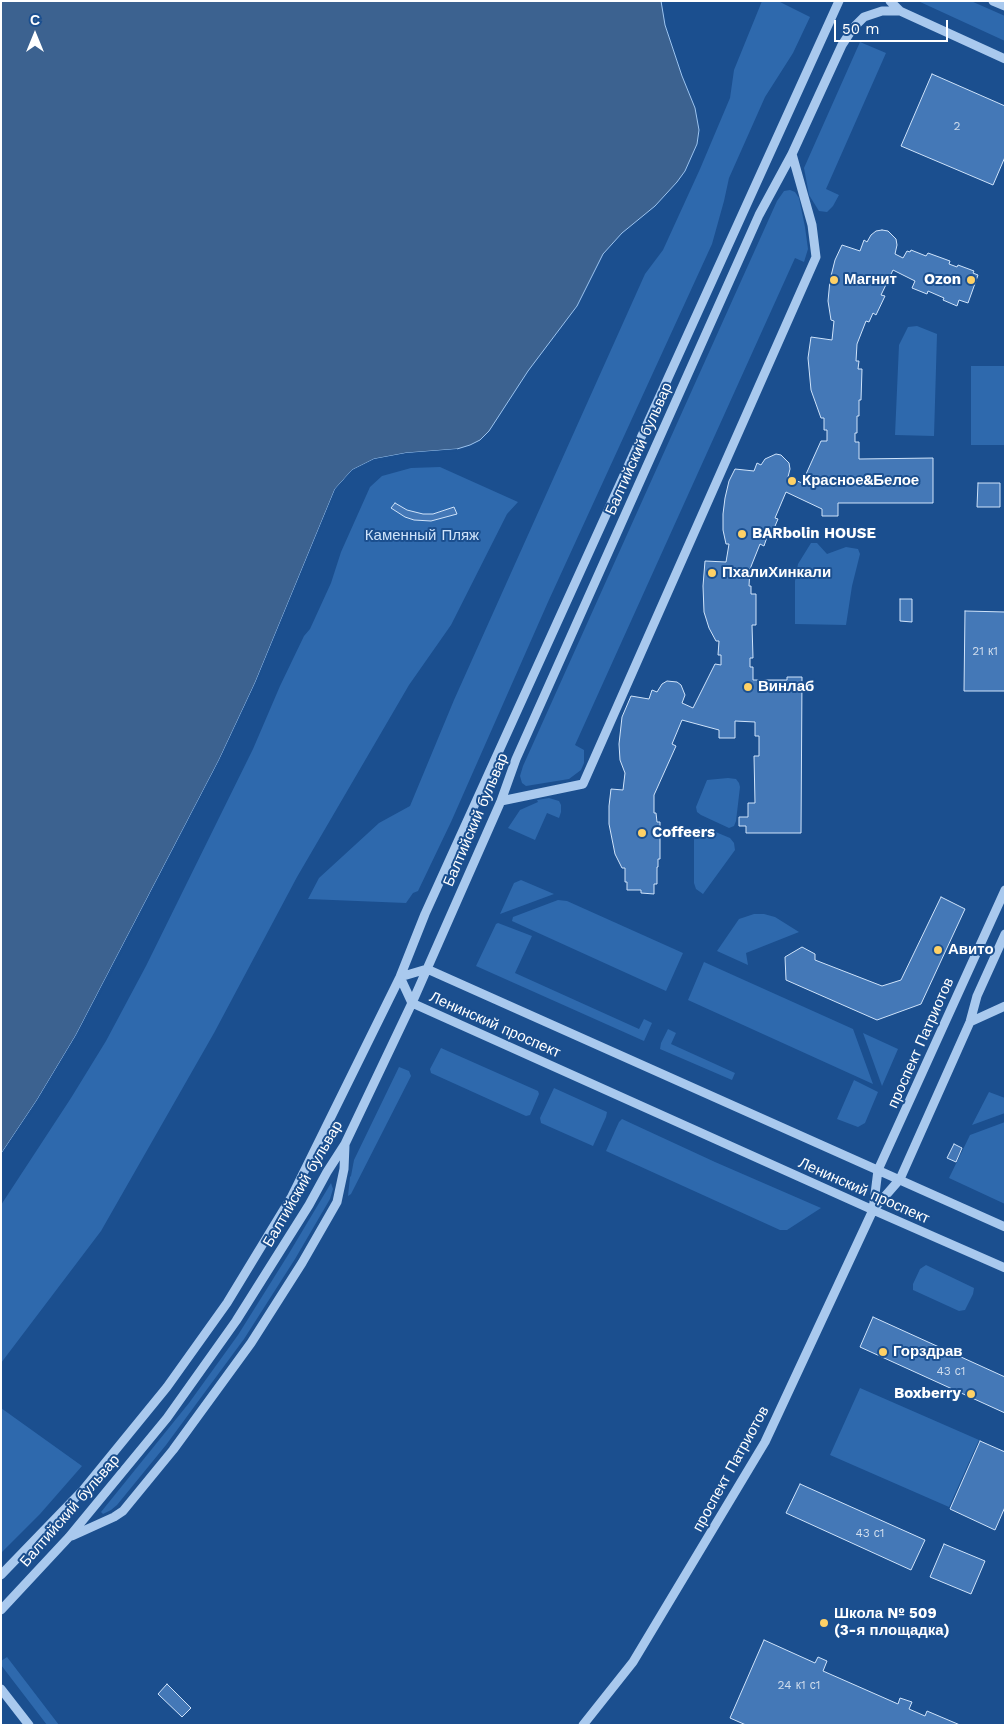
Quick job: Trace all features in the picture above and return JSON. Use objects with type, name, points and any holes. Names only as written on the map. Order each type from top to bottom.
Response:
[{"type":"street","name":"Балтийский бульвар","points":[[1,1575],[83,1490],[167,1387],[227,1303],[292,1196],[400,977],[425,914],[839,1]]},
{"type":"street","points":[[890,1],[900,11],[1005,59]]},
{"type":"street","points":[[994,1],[1005,6]]},
{"type":"street","name":"Балтийский бульвар","points":[[1,1610],[69,1537],[167,1418],[236,1321],[345,1144],[412,1003],[501,801],[520,750],[755,224],[792,154],[842,45],[853,28],[864,17],[882,11],[900,11]]},
{"type":"street","points":[[501,801],[583,784],[816,257],[812,225],[792,154]]},
{"type":"street","name":"проспект Патриотов","points":[[873,1210],[878,1170],[1005,890]]},
{"type":"street","name":"проспект Патриотов","points":[[583,1725],[633,1662],[765,1442],[873,1210],[900,1179],[970,1022],[977,996],[1005,934]]},
{"type":"street","name":"Ленинский проспект","points":[[1005,1227],[427,969],[400,977],[412,1003],[1005,1268]]},
{"type":"street","points":[[970,1022],[1005,1006]]},
{"type":"street","points":[[69,1537],[114,1517],[123,1511],[173,1450],[251,1343],[302,1263],[337,1202],[344,1169],[345,1144]]},
{"type":"street","points":[[1,1689],[29,1725]]},
{"type":"green space","points":[[762,1],[778,1],[810,17],[793,53],[765,97],[729,178],[712,244],[418,891],[413,893],[406,903],[308,899],[319,878],[379,823],[410,806],[454,700],[645,274],[663,250],[700,169],[730,98],[734,70]]},
{"type":"green space","points":[[918,1],[971,1],[1005,16],[1005,41]]},
{"type":"green space","points":[[860,42],[886,53],[826,189],[839,195],[827,212],[819,211],[809,195],[804,168]]},
{"type":"green space","points":[[790,190],[795,192],[799,198],[805,227],[808,249],[804,262],[795,258],[575,745],[584,750],[584,763],[581,770],[569,779],[526,786],[522,783],[520,776],[523,766],[777,201],[784,191]]},
{"type":"green space","points":[[917,326],[937,334],[934,436],[895,435],[899,345],[908,327]]},
{"type":"green space","points":[[971,366],[1005,366],[1005,445],[971,445]]},
{"type":"green space","name":"Каменный Пляж","points":[[440,467],[518,502],[507,514],[451,625],[409,685],[297,877],[214,1033],[101,1231],[1,1363],[1,1205],[106,1041],[146,966],[253,749],[304,636],[310,629],[370,487],[382,476],[411,468]]},
{"type":"green space","points":[[811,543],[817,543],[827,554],[846,547],[858,549],[860,554],[852,586],[846,625],[795,624],[795,581],[798,564]]},
{"type":"green space","points":[[736,779],[740,787],[736,821],[734,826],[729,828],[701,815],[697,812],[696,807],[707,780]]},
{"type":"green space","points":[[549,798],[559,801],[561,805],[559,818],[547,813],[535,840],[508,828],[520,810],[538,802],[537,800]]},
{"type":"green space","points":[[701,827],[730,838],[734,843],[735,850],[703,894],[696,889],[694,883],[694,838],[697,828]]},
{"type":"green space","points":[[521,880],[554,894],[500,914],[514,883]]},
{"type":"green space","points":[[558,900],[567,901],[683,953],[666,991],[512,921],[513,917]]},
{"type":"green space","points":[[754,914],[775,917],[799,932],[746,953],[748,965],[717,951],[739,919]]},
{"type":"green space","points":[[498,923],[532,936],[515,973],[639,1029],[644,1019],[652,1023],[644,1041],[476,966]]},
{"type":"green space","points":[[704,962],[853,1029],[873,1084],[688,1000]]},
{"type":"green space","points":[[668,1029],[676,1033],[671,1044],[735,1073],[732,1080],[660,1049]]},
{"type":"green space","points":[[863,1033],[898,1049],[882,1086]]},
{"type":"green space","points":[[441,1048],[538,1091],[539,1094],[530,1115],[526,1116],[431,1073],[430,1069]]},
{"type":"green space","points":[[399,1067],[409,1071],[411,1076],[351,1194],[348,1196],[354,1160]]},
{"type":"green space","points":[[854,1080],[878,1092],[865,1123],[858,1127],[837,1119]]},
{"type":"green space","points":[[554,1088],[607,1112],[593,1146],[541,1123],[540,1118]]},
{"type":"green space","points":[[989,1092],[1005,1098],[1005,1113],[972,1125]]},
{"type":"green space","points":[[622,1119],[821,1208],[787,1230],[780,1230],[606,1151]]},
{"type":"green space","points":[[1005,1122],[1005,1204],[949,1178],[970,1135]]},
{"type":"green space","points":[[331,1183],[333,1189],[330,1199],[295,1259],[244,1339],[166,1445],[117,1505],[103,1514],[101,1512],[189,1403],[238,1335]]},
{"type":"green space","points":[[926,1265],[974,1288],[965,1310],[959,1311],[913,1290],[913,1284],[920,1269]]},
{"type":"green space","points":[[860,1388],[979,1440],[949,1507],[830,1455]]},
{"type":"green space","points":[[1,1408],[82,1466],[40,1514],[1,1553]]},
{"type":"green space","points":[[7,1657],[59,1725],[47,1725],[1,1665],[1,1661]]},
{"type":"shaded area","points":[[1,1],[661,1],[665,25],[695,108],[699,130],[697,144],[685,171],[655,206],[622,233],[603,254],[577,306],[528,371],[489,431],[480,440],[457,449],[406,453],[374,459],[352,470],[335,489],[255,683],[219,760],[76,1035],[37,1100],[1,1154]]},
{"type":"pier","points":[[457,449],[458,451],[406,455],[375,462],[353,472],[337,490],[257,684],[221,761],[78,1037],[39,1102],[1,1156],[76,1035],[219,760],[255,683],[335,489],[352,470],[374,459],[406,453]]},
{"type":"building","points":[[932,74],[1005,106],[1005,157],[993,185],[901,146]]},
{"type":"building","points":[[876,231],[888,231],[896,239],[895,254],[903,258],[907,251],[910,252],[911,250],[926,256],[928,253],[950,261],[949,264],[974,271],[973,273],[978,275],[968,303],[959,300],[957,306],[928,291],[927,294],[912,288],[915,281],[893,270],[881,295],[885,296],[876,315],[873,313],[869,322],[866,321],[857,344],[856,361],[859,361],[858,369],[862,369],[861,400],[859,400],[859,416],[857,416],[857,433],[855,433],[855,442],[859,442],[859,459],[933,458],[933,503],[838,503],[838,516],[822,516],[822,509],[786,492],[775,518],[778,519],[770,538],[767,537],[764,546],[760,544],[750,569],[749,586],[751,586],[751,594],[756,594],[756,625],[752,625],[753,658],[750,658],[750,667],[753,667],[753,680],[787,680],[787,677],[802,677],[801,833],[746,833],[746,826],[739,826],[739,817],[748,817],[748,803],[755,803],[754,756],[759,756],[759,736],[755,736],[755,722],[735,721],[735,738],[719,738],[719,730],[682,720],[672,744],[676,746],[654,795],[654,813],[656,813],[657,822],[660,822],[660,859],[658,859],[657,884],[654,884],[654,894],[641,893],[641,890],[627,890],[625,868],[622,868],[615,854],[609,824],[611,789],[623,790],[625,773],[620,760],[619,744],[622,717],[631,696],[649,699],[652,690],[657,692],[662,684],[667,681],[677,682],[681,685],[685,695],[682,703],[693,708],[715,664],[721,665],[721,655],[718,655],[719,641],[716,641],[709,628],[704,612],[703,586],[705,561],[726,562],[729,544],[726,544],[723,530],[723,514],[729,481],[735,469],[754,471],[757,463],[761,465],[765,459],[776,454],[781,455],[789,463],[788,477],[802,483],[821,441],[827,441],[827,430],[824,430],[824,418],[821,418],[811,390],[808,358],[811,337],[832,340],[834,321],[831,320],[828,301],[830,280],[835,260],[842,245],[860,251],[864,240],[867,242]]},
{"type":"building","points":[[978,483],[1000,483],[1000,507],[977,507]]},
{"type":"building","points":[[395,503],[407,510],[423,514],[433,514],[454,507],[457,514],[431,521],[414,520],[405,517],[391,508]]},
{"type":"building","points":[[900,599],[912,599],[912,622],[900,621]]},
{"type":"building","points":[[965,611],[1005,612],[1005,691],[964,691]]},
{"type":"building","points":[[941,897],[965,909],[921,1004],[877,1020],[786,980],[785,957],[802,947],[815,954],[815,960],[882,986],[901,980]]},
{"type":"building","points":[[954,1144],[962,1148],[956,1162],[947,1158]]},
{"type":"building","points":[[873,1317],[1005,1377],[1005,1413],[860,1347]]},
{"type":"building","points":[[980,1441],[1005,1452],[1005,1507],[995,1530],[950,1509]]},
{"type":"building","points":[[800,1484],[925,1540],[911,1570],[786,1513]]},
{"type":"building","points":[[944,1544],[985,1561],[971,1594],[930,1577]]},
{"type":"building","points":[[764,1640],[815,1663],[818,1657],[827,1661],[823,1671],[898,1704],[900,1698],[912,1702],[909,1709],[925,1716],[927,1711],[960,1725],[746,1725],[730,1718]]},
{"type":"building","points":[[167,1684],[191,1708],[182,1717],[158,1694]]},
{"type":"place","name":"Магнит","points":[[834,280]]},
{"type":"place","name":"Ozon","points":[[971,280]]},
{"type":"place","name":"Красное&Белое","points":[[792,481]]},
{"type":"place","name":"BARbolin HOUSE","points":[[742,534]]},
{"type":"place","name":"ПхалиХинкали","points":[[712,573]]},
{"type":"place","name":"Винлаб","points":[[748,687]]},
{"type":"place","name":"Coffeers","points":[[642,833]]},
{"type":"place","name":"Авито","points":[[938,950]]},
{"type":"place","name":"Горздрав","points":[[883,1352]]},
{"type":"place","name":"Boxberry","points":[[971,1394]]},
{"type":"place","name":"Школа № 509 (3-я площадка)","points":[[824,1623]]}]
